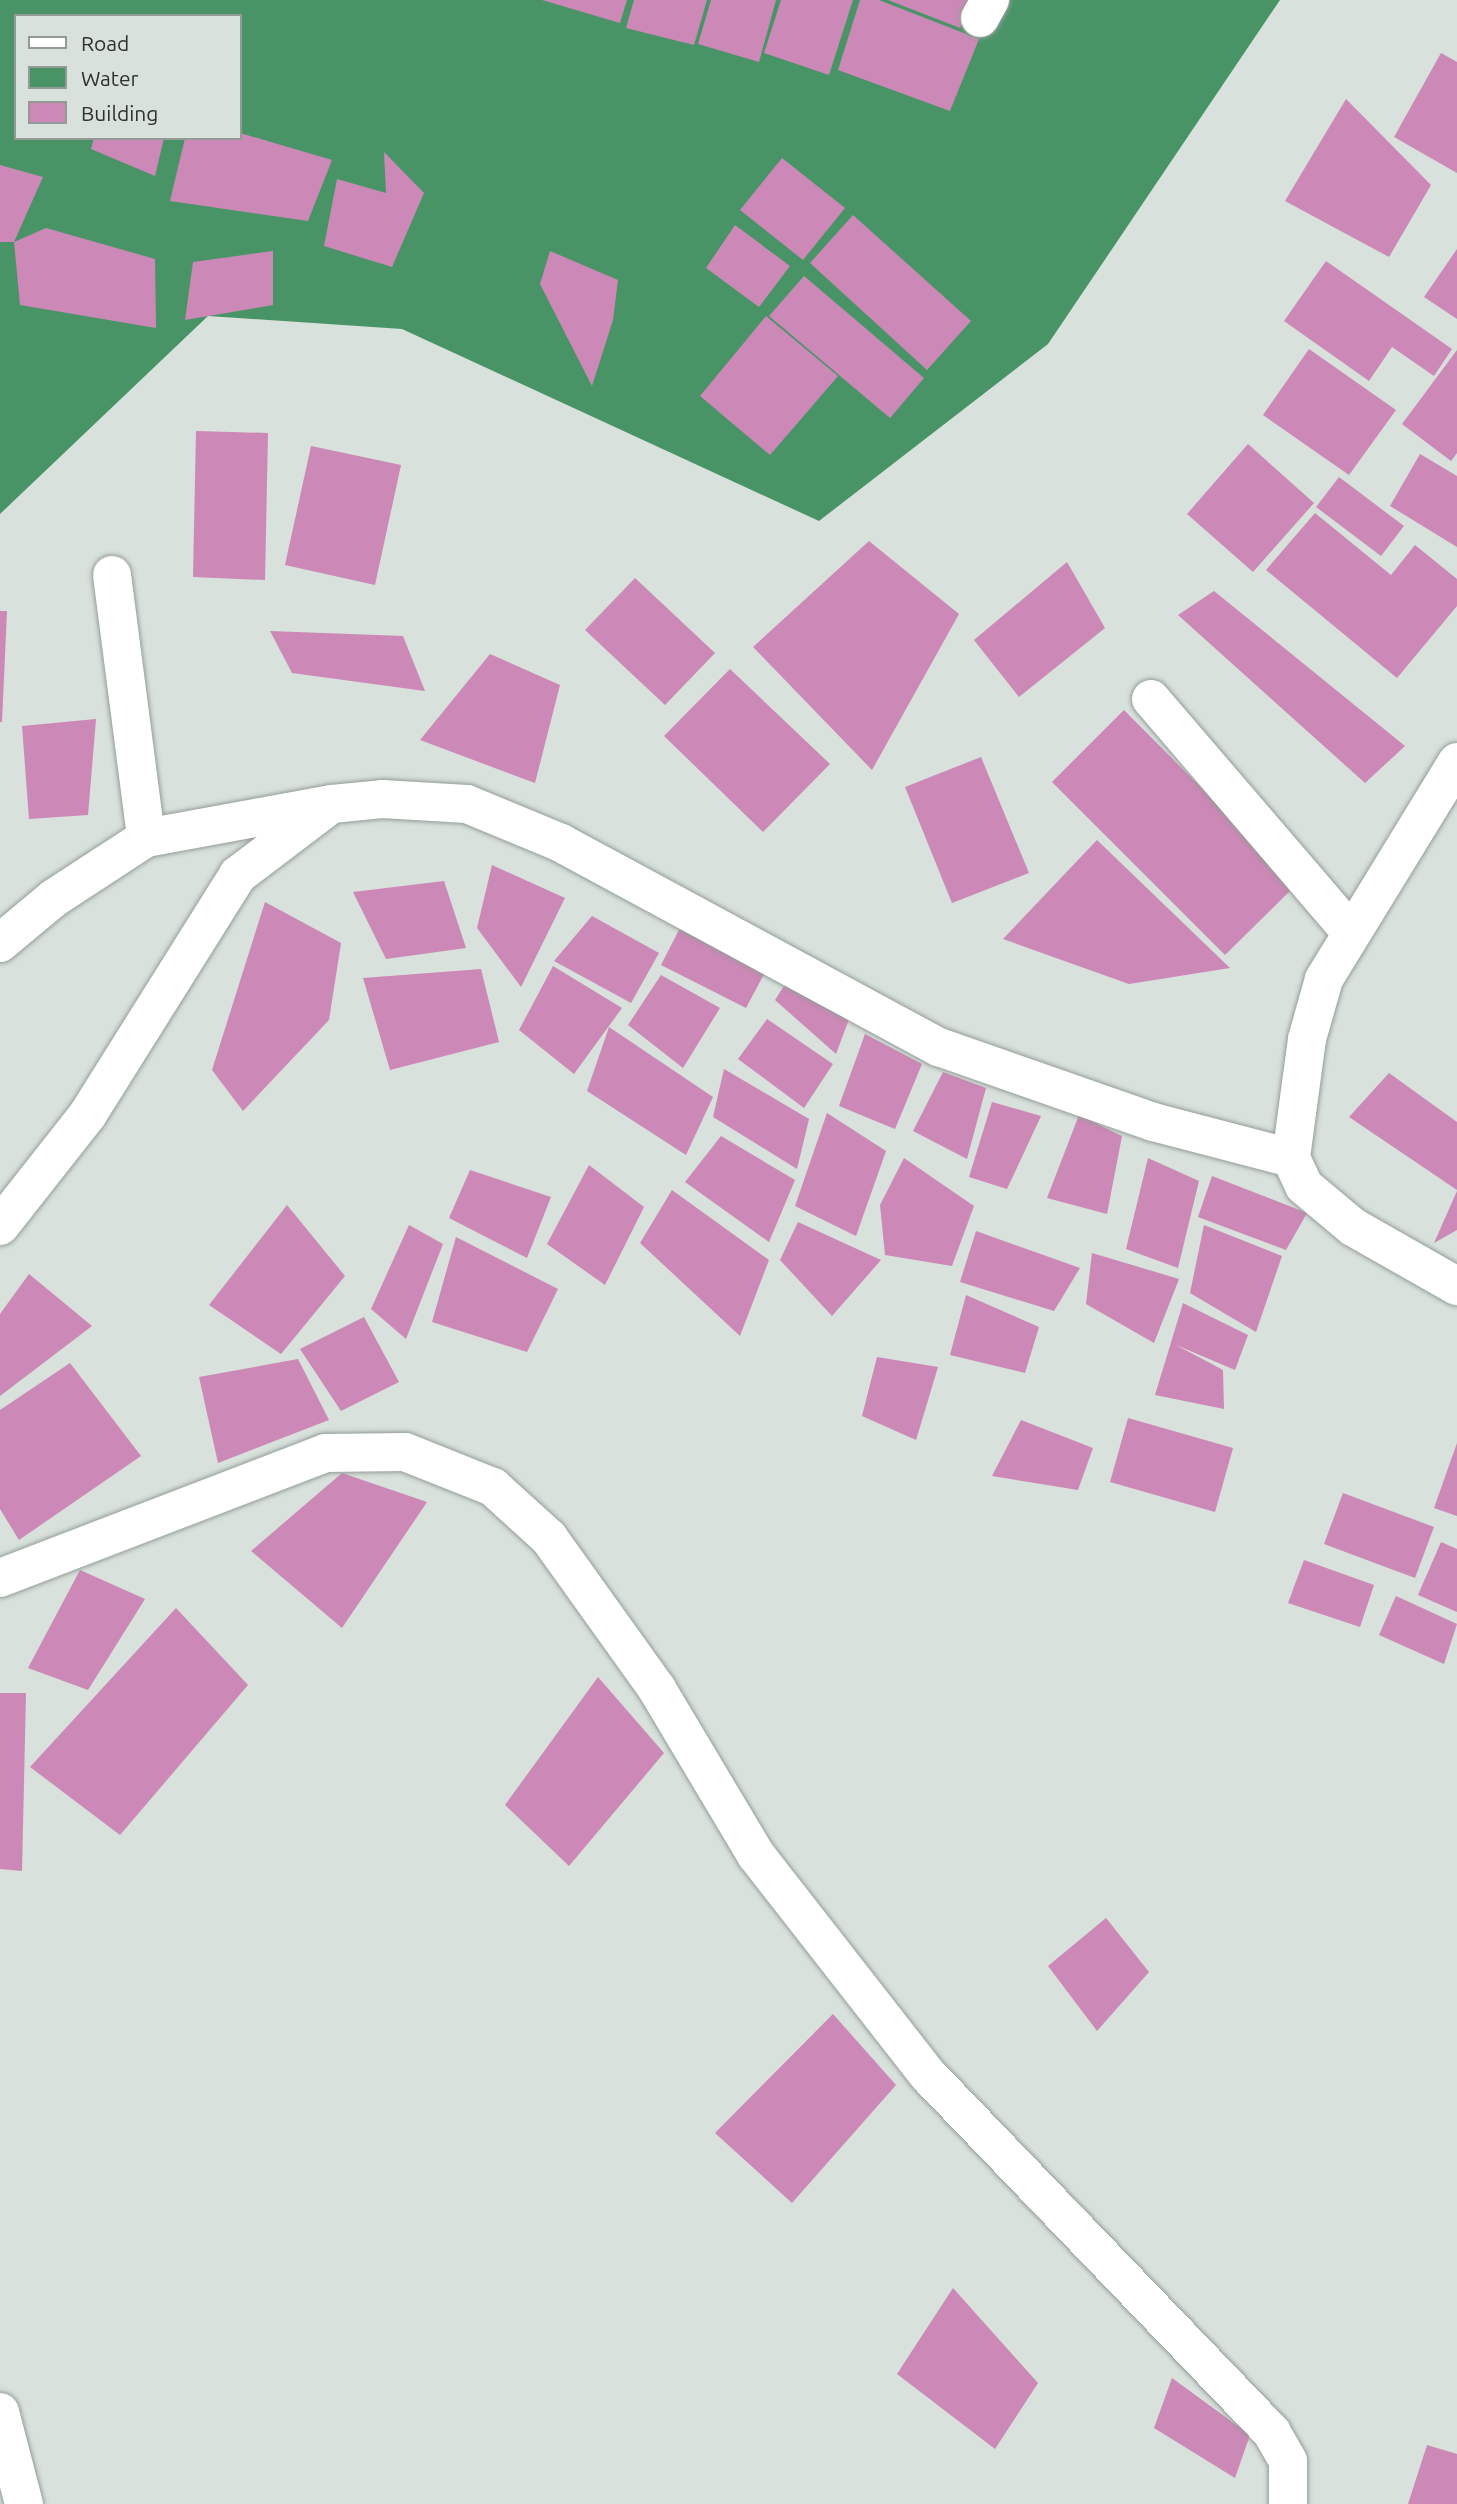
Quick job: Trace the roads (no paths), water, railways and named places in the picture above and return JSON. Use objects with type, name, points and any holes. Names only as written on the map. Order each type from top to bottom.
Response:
[{"type":"street","points":[[112,575],[146,838]]},
{"type":"street","points":[[1151,699],[1351,932]]},
{"type":"street","points":[[1457,762],[1324,979],[1307,1038],[1291,1158],[1304,1186],[1353,1227],[1457,1286]]},
{"type":"street","points":[[0,943],[54,898],[146,838],[332,804],[382,799],[467,804],[562,843],[939,1047],[1153,1122],[1291,1158]]},
{"type":"street","points":[[0,1226],[88,1114],[238,875],[332,804]]},
{"type":"street","points":[[0,1578],[324,1453],[405,1452],[493,1487],[549,1538],[657,1689],[756,1855],[928,2075],[1272,2432],[1288,2461],[1288,2504]]},
{"type":"street","points":[[0,2412],[24,2504]]},
{"type":"water","points":[[0,0],[1280,0],[1048,344],[819,521],[402,329],[208,316],[0,514]]}]
